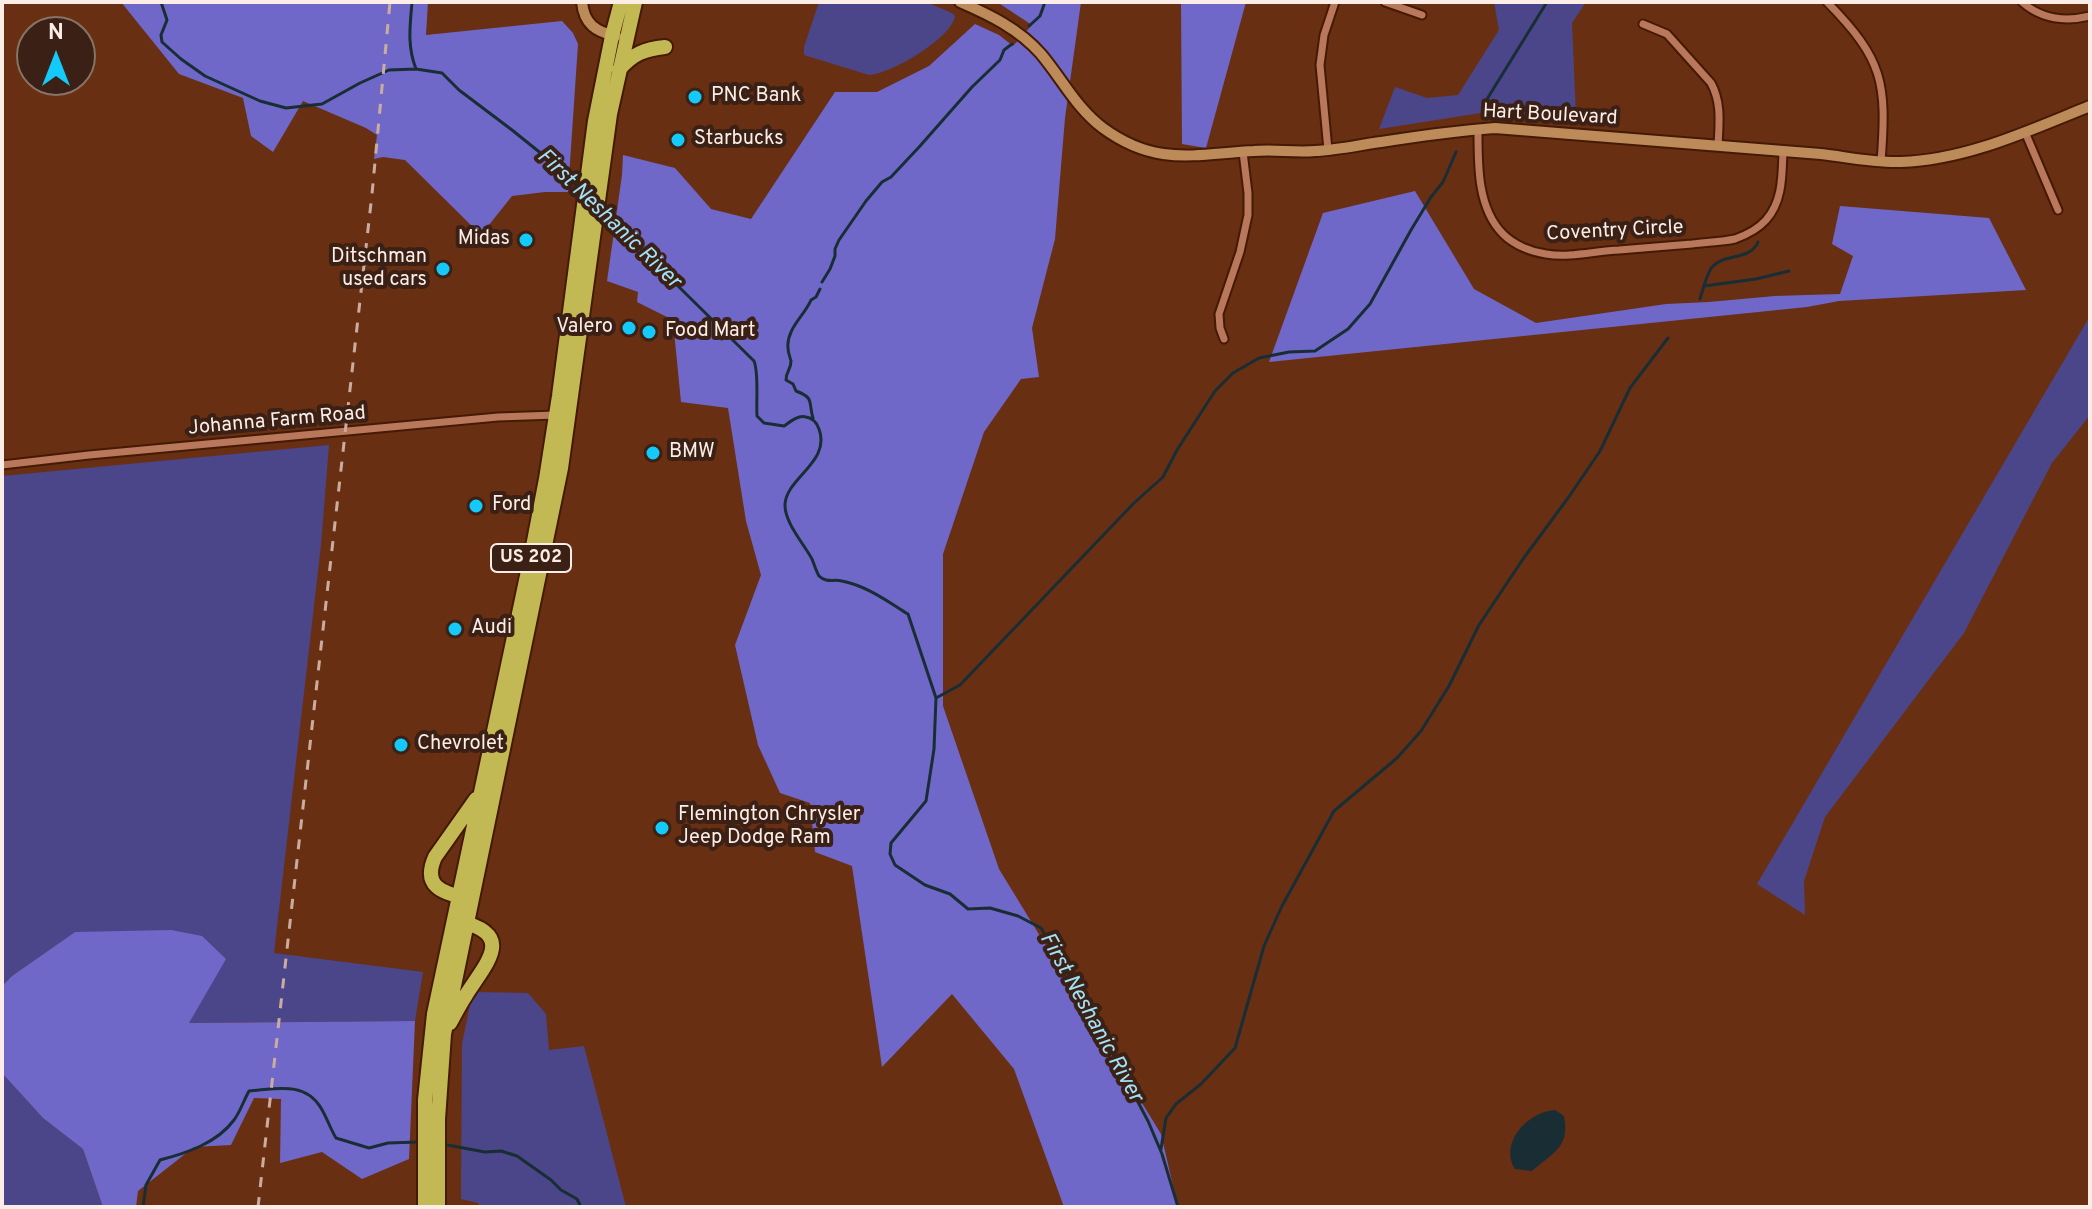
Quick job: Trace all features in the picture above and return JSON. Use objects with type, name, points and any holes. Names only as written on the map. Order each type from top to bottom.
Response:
[{"type":"highway","name":"US 202","points":[[464,898],[561,468],[594,179],[618,70],[621,2]]},
{"type":"highway","name":"US 202","points":[[594,179],[595,121],[619,37],[635,2]]},
{"type":"highway","points":[[618,70],[635,54],[665,47]]},
{"type":"highway","name":"US 202","points":[[431,1136],[481,792],[531,557],[589,218]]},
{"type":"highway","points":[[464,898],[436,887],[431,866],[481,792]]},
{"type":"highway","name":"US 202","points":[[425,1207],[431,1156],[426,1070],[439,985],[460,921]]},
{"type":"highway","points":[[444,1034],[492,953],[489,937],[482,929],[460,921]]},
{"type":"highway","name":"US 202","points":[[431,1156],[438,1207]]},
{"type":"street","points":[[582,2],[584,16],[593,28],[619,37]]},
{"type":"street","points":[[1328,150],[1320,65],[1324,35],[1335,2]]},
{"type":"street","points":[[1385,2],[1422,15]]},
{"type":"street","points":[[1827,2],[1860,37],[1878,73],[1884,107],[1881,162]]},
{"type":"street","points":[[2022,2],[2057,19],[2090,16]]},
{"type":"street","name":"Hart Boulevard","points":[[968,4],[1002,22],[1028,41],[1089,116],[1125,142],[1165,155],[1188,157],[1328,150],[1478,130],[1515,129],[1881,162],[1918,161],[1972,150],[2090,106]]},
{"type":"street","points":[[1643,24],[1667,34],[1711,83],[1719,104],[1718,146]]},
{"type":"street","name":"Coventry Circle","points":[[1478,130],[1484,200],[1488,212],[1502,234],[1511,241],[1546,254],[1722,241],[1748,234],[1767,219],[1778,198],[1783,175],[1783,151]]},
{"type":"street","points":[[2025,132],[2058,210]]},
{"type":"street","points":[[1224,339],[1219,314],[1240,252],[1248,215],[1243,152]]},
{"type":"street","name":"Johanna Farm Road","points":[[2,465],[498,417],[556,415]]},
{"type":"shaded area","points":[[121,2],[428,2],[426,35],[562,21],[578,44],[568,192],[512,196],[481,235],[405,160],[374,159],[377,135],[303,101],[273,152],[251,136],[243,98],[179,74]]},
{"type":"shaded area","points":[[819,2],[926,2],[955,16],[943,34],[919,53],[905,62],[869,75],[804,55]]},
{"type":"shaded area","points":[[997,2],[1081,2],[1065,118],[1055,239],[1032,328],[1039,377],[1021,379],[984,432],[943,554],[943,706],[999,869],[1161,1134],[1178,1207],[1064,1207],[1014,1069],[952,994],[882,1067],[852,866],[815,852],[810,803],[780,793],[758,745],[735,645],[761,575],[746,521],[728,408],[681,402],[674,331],[667,317],[637,302],[638,292],[607,281],[623,155],[675,168],[711,209],[751,219],[835,92],[877,92],[929,66],[975,24],[999,35],[1013,46],[1032,25]]},
{"type":"shaded area","points":[[1181,2],[1246,2],[1206,148],[1182,144]]},
{"type":"shaded area","points":[[1494,2],[1586,2],[1572,23],[1576,117],[1487,112],[1379,129],[1395,87],[1427,98],[1458,95],[1499,30]]},
{"type":"shaded area","points":[[1415,191],[1474,289],[1536,323],[1666,304],[1840,294],[1853,256],[1832,244],[1840,206],[1989,218],[2026,290],[1839,301],[1807,307],[1269,362],[1323,213]]},
{"type":"shaded area","points":[[2090,316],[2090,415],[2052,463],[1964,633],[1825,817],[1804,881],[1805,915],[1757,884]]},
{"type":"shaded area","points":[[329,445],[321,545],[274,953],[423,972],[415,1021],[188,1023],[75,932],[2,986],[2,476]]},
{"type":"shaded area","points":[[171,930],[202,936],[226,959],[189,1023],[415,1021],[409,1159],[362,1179],[322,1152],[280,1163],[281,1099],[254,1098],[231,1145],[194,1147],[138,1191],[136,1207],[103,1207],[83,1149],[43,1118],[2,1073],[2,986],[75,932]]},
{"type":"shaded area","points":[[475,992],[528,993],[546,1014],[549,1050],[584,1046],[626,1207],[480,1207],[478,1203],[461,1199],[462,1044]]},
{"type":"shaded area","points":[[2,1073],[43,1118],[83,1149],[103,1207],[2,1207]]},
{"type":"water","points":[[1555,1110],[1564,1116],[1565,1126],[1565,1135],[1558,1148],[1532,1171],[1515,1169],[1511,1149],[1519,1130],[1535,1116]]},
{"type":"waterway","name":"First Neshanic River","points":[[161,2],[167,20],[161,35],[162,42],[181,59],[205,76],[260,101],[286,108],[322,104],[389,70],[416,69],[442,73],[459,90],[558,167],[582,191]]},
{"type":"waterway","points":[[412,2],[410,44],[416,69]]},
{"type":"waterway","points":[[1029,26],[1040,16],[1045,2]]},
{"type":"waterway","points":[[1484,104],[1547,2]]},
{"type":"waterway","points":[[822,282],[830,269],[839,240],[866,201],[1012,44]]},
{"type":"waterway","points":[[936,698],[960,685],[1134,503],[1163,477],[1215,391],[1233,373],[1259,358],[1315,351],[1348,329],[1370,304],[1411,230],[1443,182],[1456,152]]},
{"type":"waterway","name":"First Neshanic River","points":[[601,210],[754,361],[757,416],[764,423],[784,426],[803,417],[811,418],[817,425],[821,441],[819,451],[788,494],[785,504],[788,518],[819,576],[860,586],[908,614],[936,698],[934,749],[926,801],[891,843],[890,854],[895,865],[925,885],[950,894],[968,909],[990,908],[1018,916],[1041,928],[1085,1002],[1148,1121],[1178,1207]]},
{"type":"waterway","points":[[1700,299],[1712,267],[1749,252],[1758,242]]},
{"type":"waterway","points":[[1704,286],[1789,271]]},
{"type":"waterway","points":[[813,418],[808,398],[786,380],[791,364],[788,341],[793,328],[820,289]]},
{"type":"waterway","points":[[1161,1149],[1166,1118],[1176,1104],[1201,1084],[1235,1048],[1264,946],[1282,906],[1334,811],[1397,758],[1421,731],[1449,686],[1479,625],[1600,451],[1630,388],[1668,338]]},
{"type":"waterway","points":[[143,1207],[146,1185],[160,1160],[191,1150],[219,1135],[236,1117],[249,1091],[279,1088],[307,1094],[321,1108],[336,1138],[369,1148],[388,1143],[418,1142]]},
{"type":"waterway","points":[[442,1144],[485,1152],[501,1151],[517,1156],[577,1199],[581,1207]]},
{"type":"railway","points":[[258,1207],[372,194],[390,2]]},
{"type":"place","name":"PNC Bank","points":[[695,97]]},
{"type":"place","name":"Starbucks","points":[[678,140]]},
{"type":"place","name":"Midas","points":[[526,240]]},
{"type":"place","name":"Ditschman used cars","points":[[443,269]]},
{"type":"place","name":"Valero","points":[[629,328]]},
{"type":"place","name":"Food Mart","points":[[649,332]]},
{"type":"place","name":"BMW","points":[[653,453]]},
{"type":"place","name":"Ford","points":[[476,506]]},
{"type":"place","name":"Audi","points":[[455,629]]},
{"type":"place","name":"Chevrolet","points":[[401,745]]},
{"type":"place","name":"Flemington Chrysler Jeep Dodge Ram","points":[[662,828]]}]
